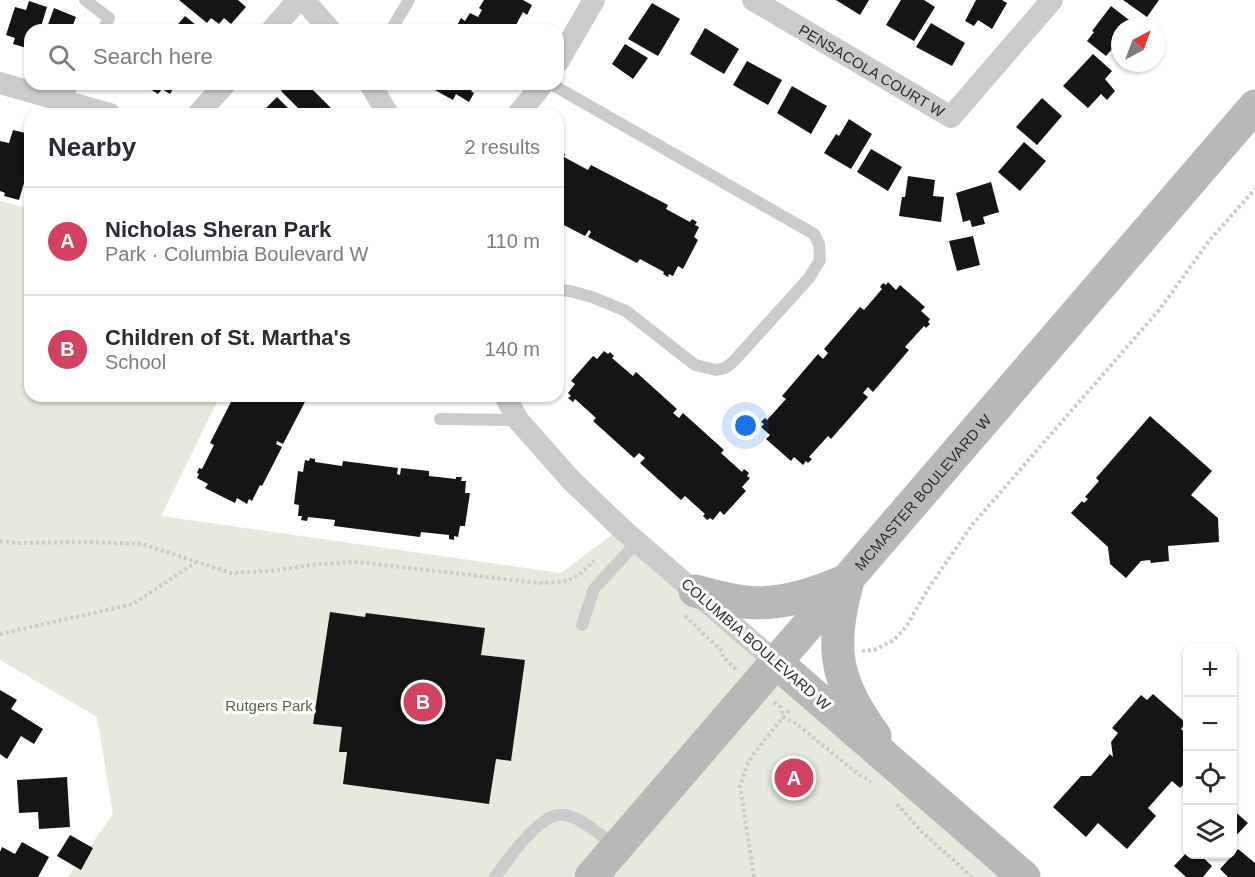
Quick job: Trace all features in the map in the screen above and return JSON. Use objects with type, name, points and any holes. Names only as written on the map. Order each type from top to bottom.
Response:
[{"type":"street","points":[[277,24],[298,0]]},
{"type":"street","points":[[304,0],[325,24]]},
{"type":"street","points":[[564,52],[594,0]]},
{"type":"street","name":"PENSACOLA COURT W","points":[[753,0],[951,117],[1052,0]]},
{"type":"street","points":[[0,83],[24,87]]},
{"type":"street","points":[[48,90],[68,93],[98,108]]},
{"type":"street","points":[[203,108],[220,90]]},
{"type":"street","points":[[374,90],[384,108]]},
{"type":"street","points":[[523,108],[538,90]]},
{"type":"street","name":"MCMASTER BOULEVARD W","points":[[591,877],[1255,106]]},
{"type":"street","name":"COLUMBIA BOULEVARD W","points":[[508,402],[518,420],[630,549],[686,600],[777,663],[806,688],[888,776],[1024,877]]},
{"type":"street","points":[[686,600],[776,601],[811,595],[849,579]]},
{"type":"street","points":[[849,579],[838,616],[836,642],[841,675],[888,776]]},
{"type":"lane","points":[[85,0],[109,18],[106,24]]},
{"type":"lane","points":[[395,24],[409,0]]},
{"type":"lane","points":[[562,90],[814,234],[821,251],[820,260],[809,278],[771,322],[733,362],[725,368],[716,370],[695,365],[627,311],[592,297],[564,290]]},
{"type":"lane","points":[[440,418],[518,420]]},
{"type":"lane","points":[[582,625],[594,589],[630,549]]},
{"type":"lane","points":[[495,877],[538,825],[552,816],[564,814],[579,821],[617,847]]},
{"type":"path","points":[[838,654],[874,650],[894,640],[906,627],[928,589],[972,525],[1160,309],[1209,241],[1255,189]]},
{"type":"path","points":[[0,541],[142,544],[231,573],[358,562],[539,584],[561,582],[580,576],[610,546],[630,549]]},
{"type":"path","points":[[0,634],[133,604],[195,563]]},
{"type":"path","points":[[686,600],[723,652],[723,657],[780,707],[784,718],[794,722],[857,773],[888,776]]},
{"type":"path","points":[[754,877],[740,786],[750,759],[806,688]]},
{"type":"path","points":[[894,800],[921,831],[972,877]]},
{"type":"green space","name":"Rutgers Park","points":[[0,201],[24,207],[24,402],[217,402],[161,516],[561,573],[621,528],[1024,877],[68,877],[113,814],[97,717],[0,660]]},
{"type":"building","points":[[179,0],[238,0],[246,7],[231,24],[224,18],[219,24],[211,18],[207,23]]},
{"type":"building","points":[[484,0],[523,0],[532,5],[527,15],[523,12],[517,24],[458,24],[461,18],[465,21],[470,13],[478,17],[482,10],[479,8]]},
{"type":"building","points":[[836,0],[869,0],[860,15]]},
{"type":"building","points":[[901,0],[924,0],[935,7],[914,41],[886,25]]},
{"type":"building","points":[[976,0],[1002,0],[1007,3],[992,29],[978,20],[974,26],[965,21]]},
{"type":"building","points":[[1123,0],[1159,0],[1147,17]]},
{"type":"building","points":[[29,1],[47,7],[42,24],[24,24],[24,47],[13,44],[15,38],[6,35],[15,7],[26,10]]},
{"type":"building","points":[[652,3],[680,19],[658,56],[628,39]]},
{"type":"building","points":[[1111,6],[1126,18],[1111,18],[1111,50],[1106,56],[1087,41],[1094,32],[1092,31]]},
{"type":"building","points":[[54,8],[76,17],[73,24],[48,24]]},
{"type":"building","points":[[185,16],[195,24],[178,24]]},
{"type":"building","points":[[931,23],[965,43],[952,66],[916,47]]},
{"type":"building","points":[[705,28],[739,49],[724,74],[690,54]]},
{"type":"building","points":[[625,44],[648,58],[633,79],[612,64]]},
{"type":"building","points":[[1093,54],[1111,70],[1105,79],[1115,91],[1107,100],[1101,94],[1088,108],[1063,86]]},
{"type":"building","points":[[747,61],[782,80],[768,105],[733,85]]},
{"type":"building","points":[[792,86],[827,106],[811,134],[777,113]]},
{"type":"building","points":[[313,90],[331,108],[298,108],[281,91]]},
{"type":"building","points":[[435,90],[472,90],[474,93],[469,102],[456,94],[453,100]]},
{"type":"building","points":[[277,97],[288,108],[266,108]]},
{"type":"building","points":[[1042,98],[1062,116],[1037,145],[1016,127]]},
{"type":"building","points":[[849,119],[872,134],[851,169],[824,153],[836,134],[839,136]]},
{"type":"building","points":[[13,130],[24,133],[24,183],[19,200],[4,196],[5,193],[0,191],[0,141],[9,143]]},
{"type":"building","points":[[1024,142],[1046,161],[1020,191],[998,172]]},
{"type":"building","points":[[871,149],[902,167],[888,191],[857,172]]},
{"type":"building","points":[[564,157],[588,170],[591,165],[668,205],[666,209],[690,222],[692,219],[699,227],[694,237],[698,240],[683,269],[678,266],[673,276],[669,274],[668,277],[663,274],[664,272],[640,259],[637,263],[588,237],[591,232],[589,230],[585,236],[564,225]]},
{"type":"building","points":[[908,176],[935,180],[933,196],[944,197],[941,222],[899,216]]},
{"type":"building","points":[[991,182],[999,212],[983,217],[985,224],[972,227],[970,220],[963,222],[956,193]]},
{"type":"building","points":[[973,236],[980,265],[957,271],[949,241]]},
{"type":"building","points":[[888,282],[896,290],[900,285],[925,307],[921,311],[930,319],[928,322],[930,324],[926,328],[924,326],[905,347],[909,350],[873,392],[868,387],[863,393],[868,397],[831,439],[828,436],[809,457],[812,459],[808,463],[806,461],[803,465],[794,457],[791,461],[766,439],[770,435],[761,427],[764,424],[761,422],[765,418],[767,420],[786,399],[782,396],[818,354],[823,359],[828,353],[824,349],[860,307],[864,310],[882,289],[880,287],[883,283],[886,285]]},
{"type":"building","points":[[604,351],[608,354],[610,352],[614,356],[612,358],[633,376],[636,372],[677,409],[673,413],[679,418],[683,413],[724,450],[721,453],[742,472],[744,469],[749,473],[747,476],[750,478],[742,487],[746,491],[724,515],[720,511],[713,520],[710,518],[707,520],[703,516],[705,514],[685,496],[681,500],[640,463],[645,458],[639,453],[634,458],[593,421],[596,418],[575,399],[573,402],[568,398],[571,396],[568,393],[575,384],[571,381],[593,356],[597,359]]},
{"type":"building","points":[[231,402],[305,402],[283,444],[277,441],[276,444],[282,447],[262,486],[260,485],[252,501],[249,499],[247,504],[237,498],[235,503],[205,488],[208,484],[197,478],[199,468],[202,469],[214,445],[210,443]]},
{"type":"building","points":[[1150,416],[1212,471],[1191,495],[1218,518],[1219,542],[1168,546],[1169,561],[1151,563],[1150,560],[1141,561],[1126,578],[1110,564],[1108,547],[1071,513],[1082,501],[1084,503],[1088,499],[1085,497],[1099,481],[1096,478]]},
{"type":"building","points":[[310,458],[315,459],[315,462],[342,466],[343,461],[398,468],[397,474],[400,475],[401,468],[429,471],[429,476],[456,479],[456,477],[462,477],[461,481],[466,481],[465,493],[470,493],[465,526],[460,526],[458,537],[454,536],[454,540],[449,539],[449,535],[421,532],[420,537],[334,526],[335,520],[308,517],[307,521],[301,520],[302,516],[298,516],[299,505],[294,504],[298,471],[303,472],[305,460],[309,461]]},
{"type":"building","points":[[330,612],[365,617],[366,613],[485,628],[481,655],[525,660],[511,761],[496,759],[489,804],[343,784],[347,752],[339,752],[342,727],[313,724]]},
{"type":"building","points":[[0,690],[17,700],[11,709],[43,729],[34,744],[21,736],[7,759],[0,754]]},
{"type":"building","points":[[1153,694],[1183,720],[1181,729],[1183,731],[1183,785],[1180,788],[1172,781],[1148,808],[1156,816],[1127,849],[1098,823],[1086,837],[1053,807],[1081,776],[1091,776],[1110,754],[1113,757],[1111,742],[1118,733],[1112,728],[1141,695],[1147,700]]},
{"type":"building","points":[[67,777],[70,827],[39,829],[38,812],[19,813],[17,780]]},
{"type":"building","points":[[1237,813],[1248,823],[1237,835]]},
{"type":"building","points":[[70,835],[93,848],[81,870],[57,856]]},
{"type":"building","points":[[22,842],[49,857],[38,877],[0,877],[2,847],[15,854]]},
{"type":"building","points":[[1237,850],[1255,863],[1255,877],[1228,877],[1220,869],[1229,859],[1237,859]]},
{"type":"building","points":[[1183,856],[1183,859],[1204,859],[1212,866],[1203,877],[1186,877],[1174,866]]},
{"type":"place","name":"Children of St. Martha's","points":[[423,702]]},
{"type":"place","name":"Nicholas Sheran Park","points":[[794,778]]}]
